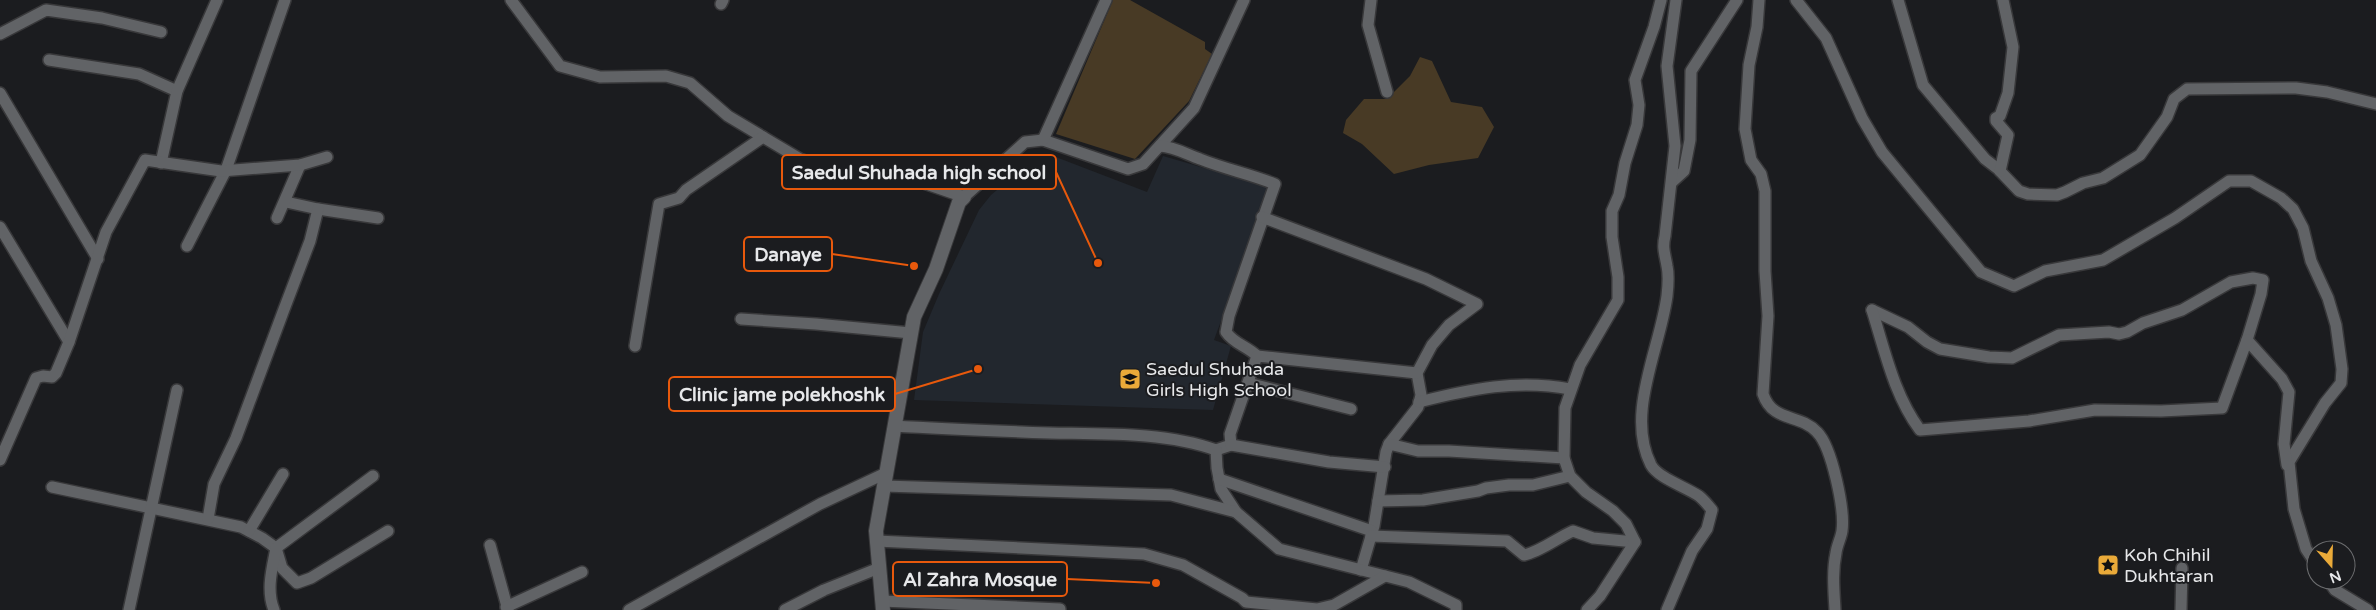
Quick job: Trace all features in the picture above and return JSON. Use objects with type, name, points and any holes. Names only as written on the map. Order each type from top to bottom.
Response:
[{"type":"street","points":[[161,163],[177,91],[217,0]]},
{"type":"street","points":[[187,246],[226,170],[285,0]]},
{"type":"street","points":[[511,0],[560,66],[600,77],[666,76],[690,83],[728,116],[800,159],[827,170],[861,166],[906,177],[964,197]]},
{"type":"street","points":[[1043,140],[1106,0]]},
{"type":"street","points":[[1060,609],[883,606],[876,531],[914,317],[936,269],[959,202],[964,197],[1025,142],[1043,140],[1128,170],[1144,164],[1194,108],[1244,0]]},
{"type":"street","points":[[1371,0],[1368,25],[1386,92]]},
{"type":"street","points":[[1635,542],[1626,524],[1613,511],[1586,492],[1570,476],[1564,458],[1566,408],[1570,389],[1580,365],[1618,300],[1618,277],[1612,237],[1612,211],[1620,195],[1625,163],[1637,125],[1639,105],[1635,80],[1654,27],[1661,0]]},
{"type":"street","points":[[1667,610],[1692,551],[1708,529],[1712,510],[1700,497],[1671,481],[1652,467],[1644,448],[1641,420],[1667,295],[1667,267],[1662,249],[1672,182],[1675,146],[1667,66],[1676,0]]},
{"type":"street","points":[[1672,182],[1684,171],[1690,140],[1691,71],[1737,0]]},
{"type":"street","points":[[1759,0],[1757,27],[1749,65],[1745,130],[1751,160],[1761,174],[1765,191],[1765,271],[1768,316],[1763,394],[1768,406],[1778,414],[1802,422],[1819,433],[1828,454],[1842,512],[1842,530],[1836,552],[1833,578],[1835,610]]},
{"type":"street","points":[[1796,0],[1826,38],[1862,118],[1882,152],[1981,272],[1995,279],[2014,286],[2045,271],[2103,260],[2175,218],[2229,181],[2250,181],[2281,198],[2293,209],[2303,228],[2312,261],[2328,298],[2336,325],[2342,369],[2342,382],[2325,403],[2296,447],[2289,462],[2294,509],[2306,549]]},
{"type":"street","points":[[1898,0],[1923,85],[1985,160],[2000,171],[2019,191],[2028,194],[2057,195],[2103,178],[2140,155],[2167,118],[2174,98],[2187,89],[2296,88],[2327,92],[2376,104]]},
{"type":"street","points":[[2000,171],[2008,136],[1996,121],[1996,118],[2000,116],[2008,93],[2013,47],[2003,0]]},
{"type":"street","points":[[0,34],[46,10],[102,18],[161,32]]},
{"type":"street","points":[[49,60],[139,74],[177,91]]},
{"type":"street","points":[[0,93],[98,259]]},
{"type":"street","points":[[635,346],[659,204],[678,198],[686,190],[763,137]]},
{"type":"street","points":[[1160,146],[1173,147],[1201,160],[1250,174],[1275,184],[1229,316],[1226,332],[1232,340],[1252,351],[1257,356],[1417,372]]},
{"type":"street","points":[[0,460],[36,378],[42,376],[52,377],[56,373],[69,342],[106,232],[145,160],[221,171],[300,165],[327,157]]},
{"type":"street","points":[[277,218],[286,202],[300,165]]},
{"type":"street","points":[[286,202],[378,218]]},
{"type":"street","points":[[208,519],[214,484],[236,438],[310,241],[318,209]]},
{"type":"street","points":[[1262,217],[1426,278],[1476,304],[1439,335],[1417,372],[1421,394],[1419,402],[1409,420],[1389,444],[1386,452],[1385,468],[1378,502],[1361,570]]},
{"type":"street","points":[[0,227],[69,342]]},
{"type":"street","points":[[2253,278],[2263,280],[2261,294],[2247,340],[2222,408],[2161,411],[2095,410],[2029,421],[1920,430],[1908,414],[1896,388],[1872,310],[1908,327],[1927,342],[1940,349],[1989,357],[2012,358],[2059,335],[2109,332],[2119,334],[2127,332],[2143,323],[2182,310],[2231,282],[2253,278]]},
{"type":"street","points":[[741,319],[911,333]]},
{"type":"street","points":[[2247,340],[2282,379],[2289,392],[2284,444],[2290,474]]},
{"type":"street","points":[[1231,445],[1230,434],[1257,356]]},
{"type":"street","points":[[1248,384],[1352,409]]},
{"type":"street","points":[[1419,402],[1466,390],[1489,388],[1541,384],[1570,389]]},
{"type":"street","points":[[129,610],[177,390]]},
{"type":"street","points":[[894,426],[987,431],[1114,434],[1194,442],[1216,450],[1231,445],[1329,462],[1385,468]]},
{"type":"street","points":[[1389,444],[1418,451],[1450,451],[1564,458]]},
{"type":"street","points":[[1216,450],[1221,489],[1236,512],[1279,549],[1409,582],[1456,605],[1456,610]]},
{"type":"street","points":[[249,531],[283,474]]},
{"type":"street","points":[[274,610],[270,600],[270,578],[276,548],[373,476]]},
{"type":"street","points":[[1378,502],[1423,500],[1486,488],[1550,482],[1570,476]]},
{"type":"street","points":[[629,610],[820,504],[885,479],[1171,495],[1236,512]]},
{"type":"street","points":[[1219,479],[1371,533],[1507,540],[1524,555],[1534,553],[1555,538],[1574,531],[1592,538],[1635,542]]},
{"type":"street","points":[[52,487],[208,519],[249,531],[276,548],[282,568],[297,583],[311,578],[388,531]]},
{"type":"street","points":[[877,541],[1144,554],[1183,565],[1246,602],[1318,609],[1334,605],[1385,576]]},
{"type":"street","points":[[1587,610],[1600,596],[1635,542]]},
{"type":"street","points":[[490,545],[507,608],[582,572]]},
{"type":"street","points":[[785,610],[824,590],[879,568]]},
{"type":"street","points":[[2180,610],[2182,568]]},
{"type":"street","points":[[2335,590],[2355,610]]},
{"type":"street","points":[[2335,590],[2368,610]]},
{"type":"shaded area","points":[[1113,0],[1130,0],[1205,42],[1205,49],[1212,54],[1189,101],[1135,159],[1056,134]]},
{"type":"shaded area","points":[[1420,57],[1432,61],[1451,102],[1482,107],[1494,127],[1478,158],[1429,165],[1394,174],[1362,144],[1343,133],[1346,120],[1364,99],[1387,99],[1410,76]]},
{"type":"shaded area","points":[[1048,154],[1147,192],[1163,156],[1270,187],[1214,340],[1231,346],[1213,410],[914,400],[923,332],[979,210],[991,195],[1032,161]]},
{"type":"place","name":"Saedul Shuhada high school","points":[[1098,263]]},
{"type":"place","name":"Danaye","points":[[914,266]]},
{"type":"place","name":"Clinic jame polekhoshk","points":[[978,369]]},
{"type":"place","name":"Saedul Shuhada Girls High School","points":[[1130,379]]},
{"type":"place","name":"Koh Chihil Dukhtaran","points":[[2108,565]]},
{"type":"place","name":"Al Zahra Mosque","points":[[1156,583]]}]
